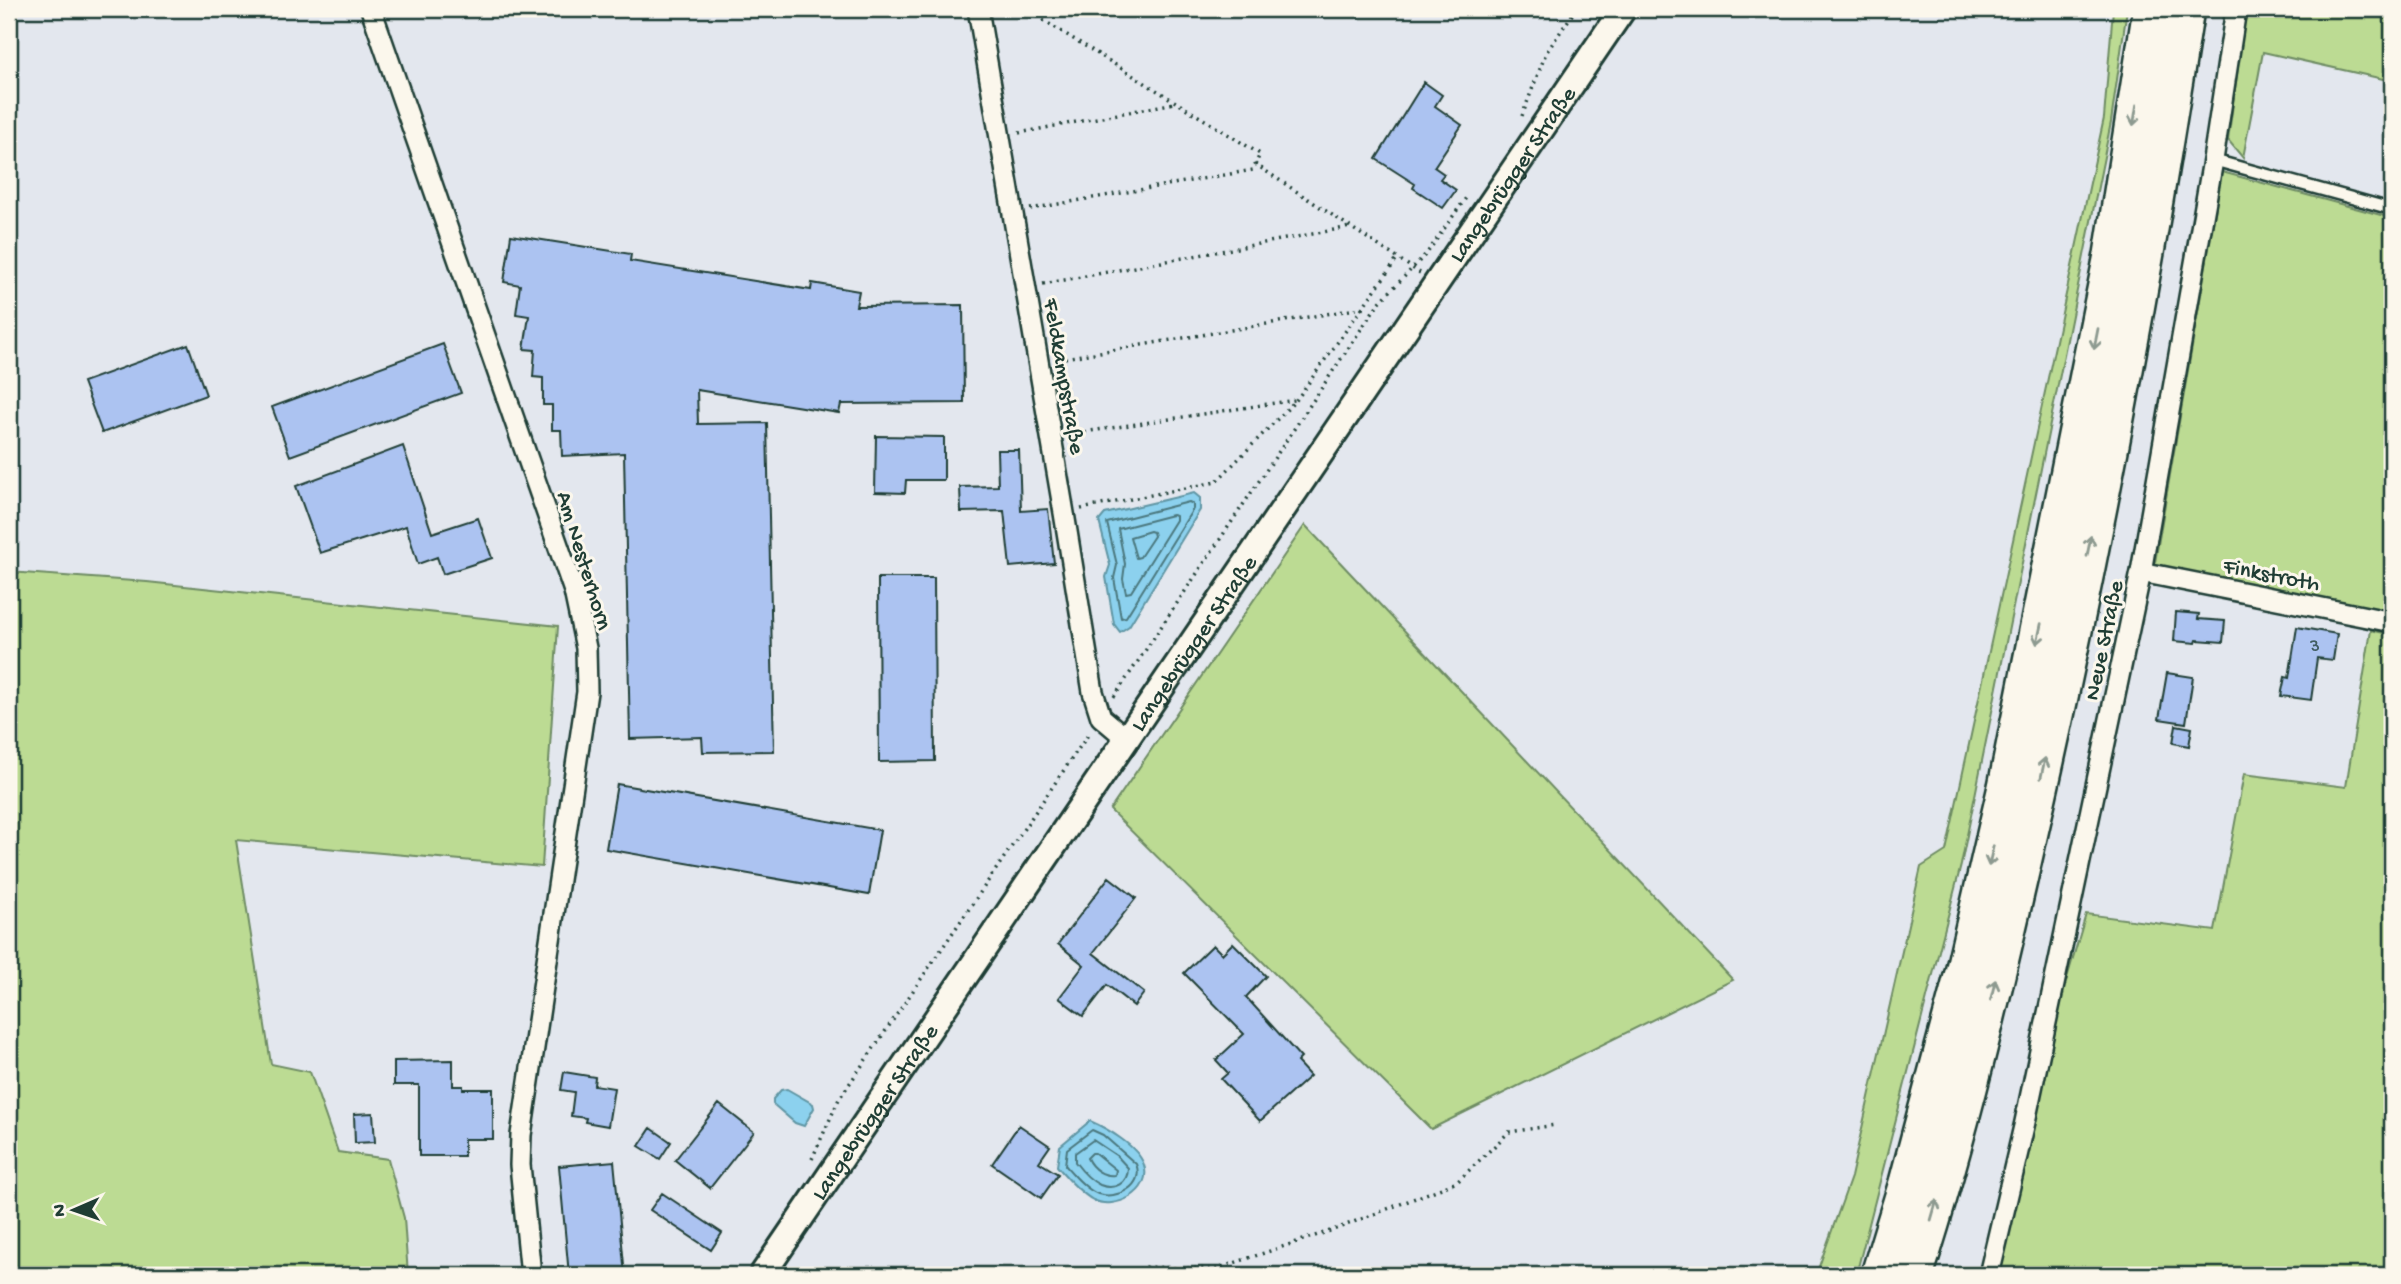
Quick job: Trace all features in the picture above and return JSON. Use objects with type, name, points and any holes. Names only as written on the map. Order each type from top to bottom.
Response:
[{"type":"highway","points":[[1880,1275],[1908,1183],[1964,973],[2007,787],[2113,255],[2152,9]]},
{"type":"highway","points":[[1914,1275],[1993,988],[2075,621],[2144,258],[2185,9]]},
{"type":"street","name":"Am Nesterhorn","points":[[371,9],[574,591],[586,648],[587,692],[521,1135],[520,1165],[531,1275]]},
{"type":"street","name":"Feldkampstraße","points":[[978,9],[1093,692],[1101,717]]},
{"type":"street","name":"Langebrügger Straße","points":[[762,1275],[1623,9]]},
{"type":"street","name":"Neue Straße","points":[[1989,1275],[2025,1122],[2141,572],[2213,160],[2236,9]]},
{"type":"street","name":"Finkstroth","points":[[2141,572],[2392,622]]},
{"type":"street","points":[[1101,717],[1127,739]]},
{"type":"lane","points":[[2213,160],[2392,209]]},
{"type":"path","points":[[1013,212],[1253,170],[1260,154],[1025,9]]},
{"type":"path","points":[[1521,118],[1546,53],[1576,9]]},
{"type":"path","points":[[1001,139],[1014,134],[1175,103]]},
{"type":"path","points":[[1255,164],[1436,284]]},
{"type":"path","points":[[808,1169],[839,1099],[1101,717],[1378,304],[1427,253],[1474,185]]},
{"type":"path","points":[[1026,287],[1350,227]]},
{"type":"path","points":[[1064,513],[1216,482],[1297,399],[1398,258]]},
{"type":"path","points":[[1039,362],[1362,308]]},
{"type":"path","points":[[1051,438],[1297,399]]},
{"type":"path","points":[[1126,1275],[1144,1267],[1216,1269],[1333,1230],[1457,1182],[1510,1132],[1556,1125]]},
{"type":"green space","points":[[2113,9],[2127,9],[2111,122],[1961,865],[1856,1275],[1816,1275],[1851,1177],[1921,867],[1946,851],[2104,118]]},
{"type":"green space","points":[[2246,9],[2392,9],[2392,81],[2263,52],[2243,158],[2228,140]]},
{"type":"green space","points":[[2222,172],[2392,218],[2392,614],[2154,568]]},
{"type":"green space","points":[[1305,525],[1733,980],[1431,1129],[1110,810]]},
{"type":"green space","points":[[9,572],[147,582],[558,626],[542,867],[236,840],[271,1064],[310,1072],[338,1152],[388,1159],[404,1218],[408,1275],[9,1275]]},
{"type":"green space","points":[[2371,630],[2392,635],[2392,1275],[1998,1275],[2054,1022],[2086,914],[2215,931],[2244,774],[2346,787]]},
{"type":"water","points":[[1194,493],[1200,498],[1200,510],[1129,626],[1120,632],[1114,624],[1106,577],[1110,565],[1099,521],[1105,514]]},
{"type":"water","points":[[787,1089],[813,1104],[814,1108],[804,1126],[795,1123],[773,1104],[773,1099],[781,1090]]},
{"type":"water","points":[[1090,1121],[1113,1133],[1141,1158],[1145,1175],[1143,1183],[1130,1197],[1112,1203],[1093,1200],[1078,1189],[1057,1166],[1060,1146]]},
{"type":"building","points":[[1424,82],[1442,95],[1435,106],[1462,125],[1434,167],[1444,174],[1440,179],[1456,190],[1443,208],[1413,188],[1415,184],[1376,159]]},
{"type":"building","points":[[511,235],[631,254],[630,261],[811,290],[812,283],[859,291],[856,306],[963,305],[964,403],[841,404],[839,413],[697,390],[698,424],[767,423],[774,751],[703,752],[702,737],[630,739],[624,453],[562,456],[561,430],[552,430],[552,405],[543,405],[543,378],[533,377],[535,350],[524,349],[529,316],[516,314],[520,285],[504,282]]},
{"type":"building","points":[[188,344],[206,395],[102,433],[83,382]]},
{"type":"building","points":[[443,344],[461,393],[290,456],[272,407]]},
{"type":"building","points":[[876,436],[944,437],[944,480],[906,480],[905,493],[875,492]]},
{"type":"building","points":[[403,446],[432,533],[478,518],[492,558],[443,574],[437,557],[418,564],[406,526],[320,553],[296,486]]},
{"type":"building","points":[[997,450],[1019,450],[1021,511],[1048,509],[1054,563],[1010,567],[1004,511],[961,512],[960,487],[998,486]]},
{"type":"building","points":[[878,578],[934,578],[935,761],[879,762]]},
{"type":"building","points":[[2176,612],[2199,614],[2198,619],[2225,621],[2223,642],[2174,641]]},
{"type":"building","points":[[2297,627],[2337,634],[2333,660],[2317,658],[2311,700],[2281,696],[2285,677],[2289,678]]},
{"type":"building","points":[[2167,673],[2193,677],[2186,723],[2159,719]]},
{"type":"building","points":[[2176,725],[2192,728],[2189,746],[2173,743]]},
{"type":"building","points":[[617,784],[880,830],[869,895],[606,849]]},
{"type":"building","points":[[1109,877],[1136,898],[1093,953],[1144,993],[1134,1006],[1107,985],[1083,1016],[1059,998],[1084,965],[1058,944]]},
{"type":"building","points":[[1233,943],[1266,976],[1246,997],[1301,1058],[1297,1062],[1310,1076],[1260,1121],[1221,1079],[1228,1073],[1216,1060],[1244,1034],[1184,973],[1213,945],[1222,954]]},
{"type":"building","points":[[453,1060],[453,1086],[463,1086],[463,1089],[493,1089],[493,1139],[464,1139],[464,1156],[419,1156],[419,1085],[394,1085],[394,1061]]},
{"type":"building","points":[[564,1072],[595,1077],[594,1085],[614,1088],[608,1126],[585,1122],[586,1118],[571,1116],[574,1092],[561,1090]]},
{"type":"building","points":[[719,1104],[754,1132],[710,1188],[675,1160]]},
{"type":"building","points":[[373,1113],[375,1142],[355,1143],[354,1114]]},
{"type":"building","points":[[1019,1125],[1050,1146],[1039,1162],[1058,1174],[1041,1198],[992,1164]]},
{"type":"building","points":[[651,1128],[671,1142],[660,1159],[639,1146]]},
{"type":"building","points":[[614,1161],[625,1275],[569,1275],[559,1166]]},
{"type":"building","points":[[662,1193],[722,1233],[711,1250],[650,1210]]}]
